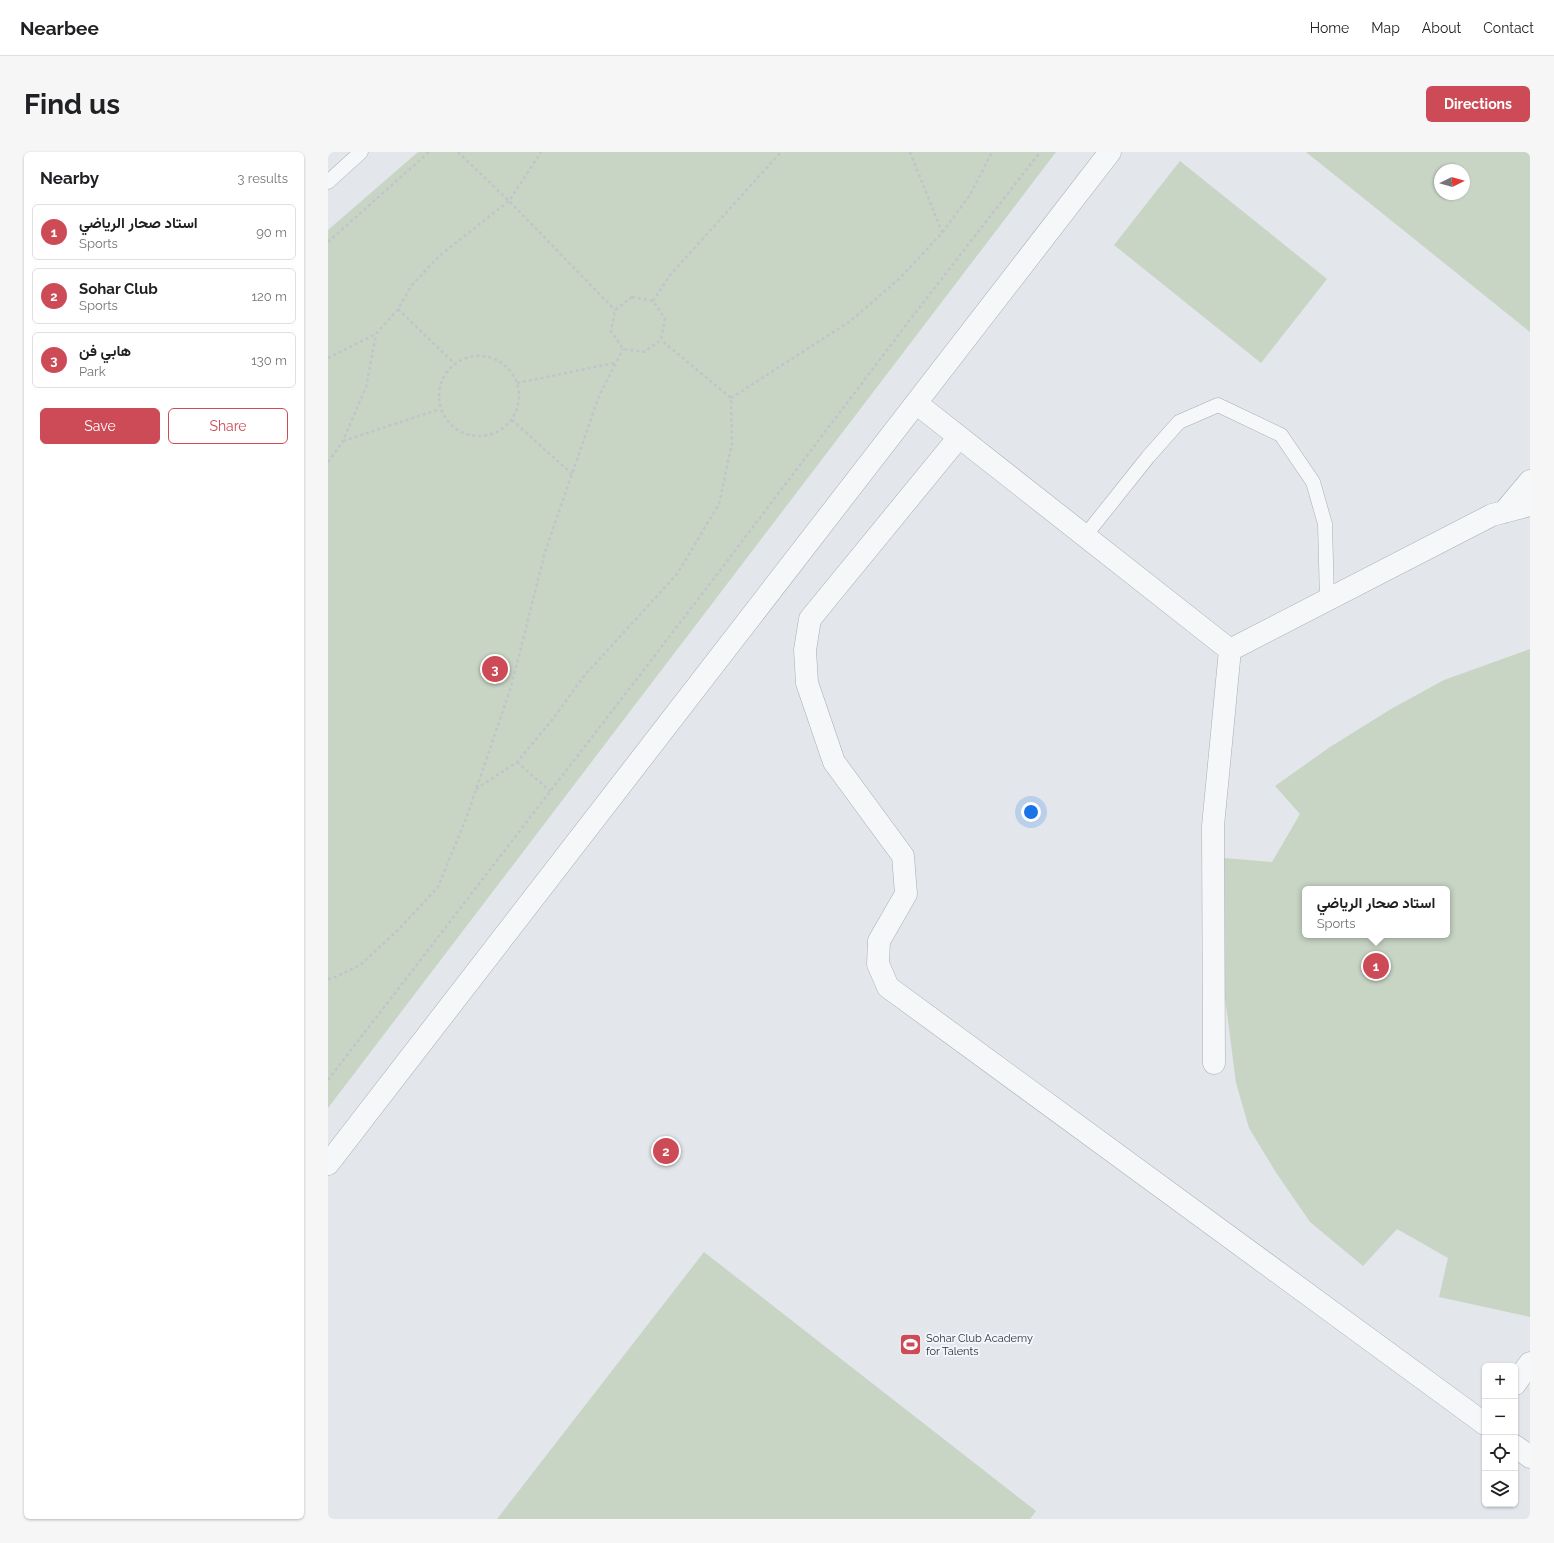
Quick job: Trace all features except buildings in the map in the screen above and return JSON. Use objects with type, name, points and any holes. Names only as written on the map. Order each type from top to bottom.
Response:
[{"type":"street","points":[[328,1164],[1110,152]]},
{"type":"street","points":[[916,403],[1230,650]]},
{"type":"street","points":[[959,437],[810,619],[805,650],[807,683],[834,762],[903,856],[906,894],[879,941],[878,964],[888,987],[1482,1422]]},
{"type":"street","points":[[1504,512],[1530,481]]},
{"type":"street","points":[[1230,650],[1492,515],[1530,505]]},
{"type":"street","points":[[1214,1063],[1214,826],[1230,650]]},
{"type":"street","points":[[1518,1380],[1530,1362]]},
{"type":"street","points":[[1518,1448],[1530,1457]]},
{"type":"lane","points":[[328,182],[361,152]]},
{"type":"lane","points":[[1084,536],[1148,456],[1179,422],[1218,405],[1281,435],[1313,482],[1325,524],[1327,600]]},
{"type":"path","points":[[328,242],[429,152]]},
{"type":"path","points":[[458,152],[509,201],[614,310]]},
{"type":"path","points":[[328,358],[376,334],[398,309],[412,285],[438,256],[509,201],[541,152]]},
{"type":"path","points":[[653,301],[670,275],[781,152]]},
{"type":"path","points":[[910,152],[942,233]]},
{"type":"path","points":[[731,398],[849,322],[899,279],[942,233],[970,195],[992,152]]},
{"type":"path","points":[[328,1080],[706,589],[904,327],[1040,152]]},
{"type":"path","points":[[632,297],[653,301],[665,319],[661,340],[644,352],[623,349],[611,331],[614,310],[632,297]]},
{"type":"path","points":[[398,309],[454,363]]},
{"type":"path","points":[[328,462],[343,441],[366,387],[376,334]]},
{"type":"path","points":[[476,789],[517,762],[552,720],[584,676],[677,574],[718,504],[732,443],[731,398],[661,340]]},
{"type":"path","points":[[328,979],[360,965],[396,932],[438,887],[476,789],[511,687],[545,552],[600,396],[623,349]]},
{"type":"path","points":[[478,355],[496,360],[502,362],[517,383],[519,402],[512,420],[495,434],[473,437],[453,427],[440,409],[440,384],[454,363],[478,355]]},
{"type":"path","points":[[517,383],[616,363]]},
{"type":"path","points":[[343,441],[440,409]]},
{"type":"path","points":[[512,420],[572,474]]},
{"type":"path","points":[[517,762],[550,791]]},
{"type":"green space","points":[[418,152],[1056,152],[328,1108],[328,230]]},
{"type":"green space","points":[[1306,152],[1530,152],[1530,332]]},
{"type":"green space","points":[[1180,161],[1327,279],[1261,363],[1114,245]]},
{"type":"green space","points":[[1530,649],[1530,1317],[1439,1297],[1448,1258],[1397,1229],[1363,1266],[1310,1222],[1275,1171],[1249,1128],[1236,1083],[1225,998],[1224,858],[1272,862],[1300,814],[1275,786],[1330,747],[1391,709],[1444,680]]},
{"type":"green space","points":[[704,1252],[1036,1511],[1030,1519],[497,1519]]},
{"type":"place","name":"هابي فن","points":[[495,669]]},
{"type":"place","name":"استاد صحار الرياضي","points":[[1376,966]]},
{"type":"place","name":"Sohar Club","points":[[666,1151]]},
{"type":"place","name":"Sohar Club Academy for Talents","points":[[911,1344]]}]
